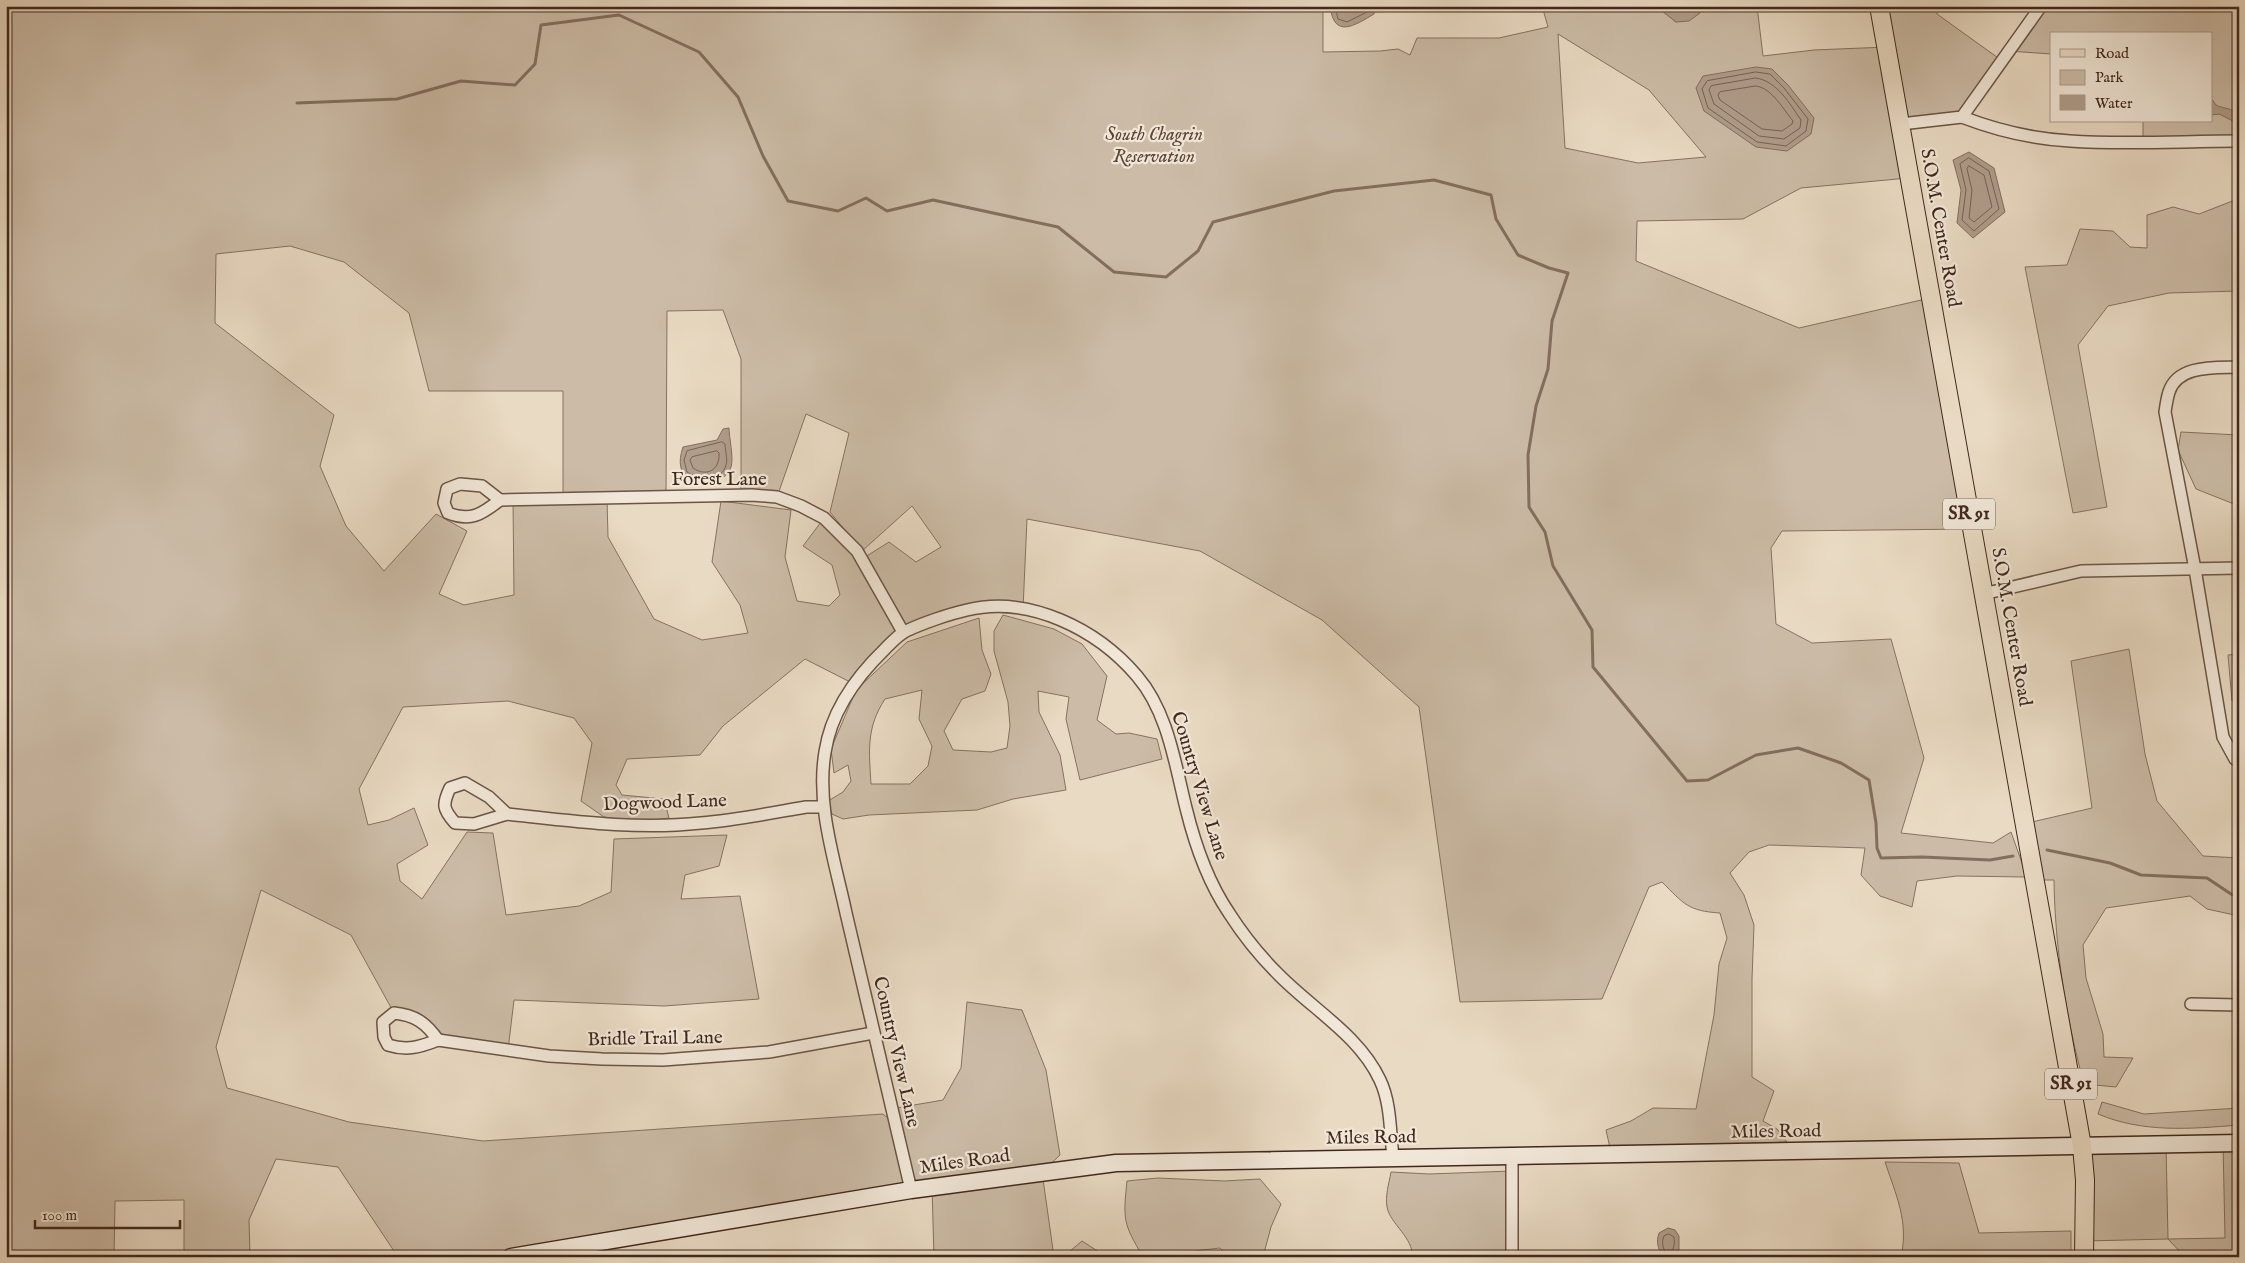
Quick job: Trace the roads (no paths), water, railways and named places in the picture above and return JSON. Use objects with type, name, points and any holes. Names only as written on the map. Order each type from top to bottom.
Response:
[{"type":"main road","name":"S.O.M. Center Road","points":[[1879,6],[2082,1146],[2085,1198],[2084,1257]]},
{"type":"main road","name":"Miles Road","points":[[511,1257],[911,1190],[1116,1163],[2239,1143]]},
{"type":"street","points":[[1962,117],[2041,6]]},
{"type":"street","points":[[1901,124],[1962,117],[1988,127],[2020,134],[2070,141],[2239,141]]},
{"type":"street","points":[[2239,368],[2200,368],[2181,376],[2169,390],[2165,412],[2195,569],[2222,737],[2235,759],[2239,761]]},
{"type":"street","points":[[460,484],[482,486],[500,500],[483,513],[462,518],[448,513],[444,503],[447,489],[460,484]]},
{"type":"street","name":"Forest Lane","points":[[500,500],[752,495],[777,497],[801,506],[824,518],[858,551],[903,632]]},
{"type":"street","points":[[1983,594],[2080,571],[2239,568]]},
{"type":"street","name":"Country View Lane","points":[[911,1190],[873,1033],[823,807],[825,752],[834,718],[854,684],[877,657],[903,632],[967,610],[1002,606],[1034,611],[1092,636],[1117,655],[1139,679],[1158,710],[1169,741],[1192,832],[1208,875],[1225,907],[1254,948],[1278,974],[1366,1055],[1382,1084],[1387,1107],[1393,1157]]},
{"type":"street","name":"Dogwood Lane","points":[[507,814],[489,797],[465,784],[450,788],[444,800],[446,812],[454,823],[474,824],[507,814],[583,823],[634,825],[700,824],[806,807],[823,807]]},
{"type":"street","points":[[2191,1004],[2239,1005]]},
{"type":"street","name":"Bridle Trail Lane","points":[[438,1040],[420,1020],[407,1014],[394,1013],[383,1022],[384,1037],[388,1045],[400,1049],[418,1048],[438,1040],[549,1056],[602,1060],[718,1058],[768,1052],[873,1033]]},
{"type":"street","points":[[1512,1155],[1512,1257]]},
{"type":"water","points":[[1330,6],[1376,6],[1374,14],[1346,27],[1336,23]]},
{"type":"water","points":[[1656,6],[1700,6],[1700,13],[1689,21],[1676,22]]},
{"type":"water","points":[[1756,67],[1772,69],[1788,85],[1814,118],[1811,134],[1787,151],[1756,147],[1704,111],[1696,88],[1703,76]]},
{"type":"water","points":[[2212,99],[2216,105],[2234,111],[2239,124],[2219,114],[2212,115]]},
{"type":"water","points":[[1969,152],[1994,168],[2005,212],[1973,238],[1957,223],[1961,190],[1953,160]]},
{"type":"water","points":[[729,428],[732,463],[727,474],[719,480],[699,482],[690,479],[683,473],[680,462],[683,447],[717,440],[723,429]]},
{"type":"water","points":[[1668,1228],[1675,1230],[1679,1236],[1679,1250],[1674,1256],[1662,1256],[1658,1245],[1658,1236],[1659,1233]]},
{"type":"waterway","points":[[297,103],[397,99],[461,81],[515,85],[535,64],[541,25],[619,15],[699,52],[738,97],[763,156],[788,201],[838,211],[866,198],[887,211],[933,200],[1058,227],[1114,272],[1166,277],[1198,251],[1213,222],[1334,191],[1434,180],[1491,195],[1496,219],[1518,255],[1549,268],[1568,273],[1552,321],[1548,369],[1536,406],[1528,455],[1529,507],[1545,532],[1553,566],[1592,630],[1593,667],[1687,781],[1708,780],[1756,755],[1798,748],[1841,763],[1869,780],[1876,823],[1877,848],[1881,858],[1922,857],[1990,860],[2013,856]]},
{"type":"waterway","points":[[2047,850],[2110,863],[2141,875],[2207,878],[2231,894],[2239,897]]},
{"type":"park label","name":"South Chagrin Reservation","points":[[1154,146]]}]
